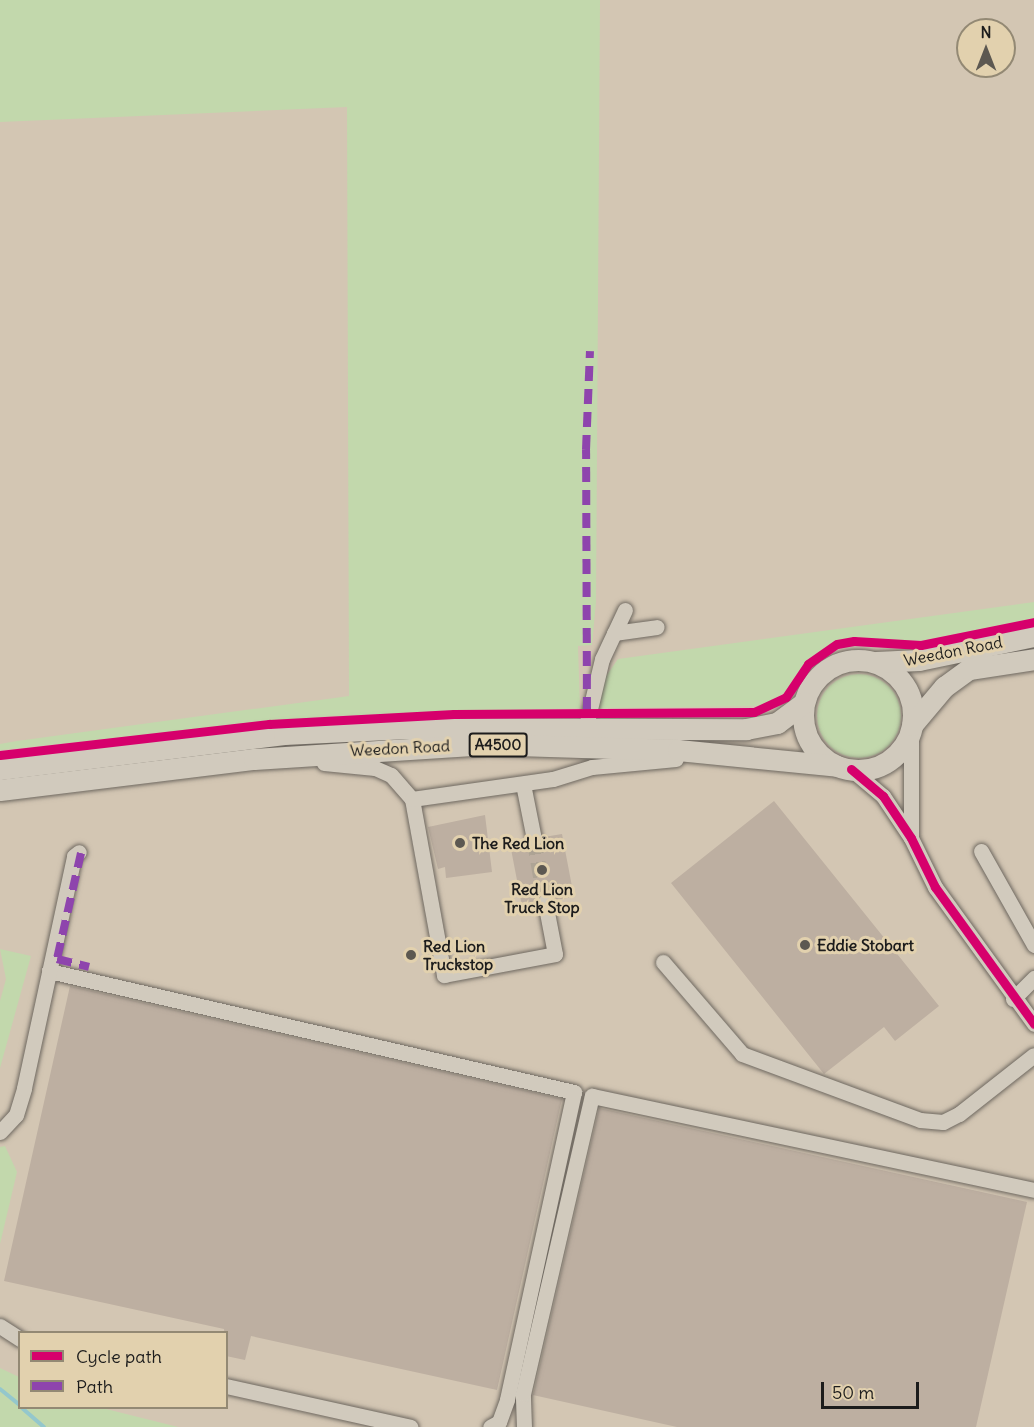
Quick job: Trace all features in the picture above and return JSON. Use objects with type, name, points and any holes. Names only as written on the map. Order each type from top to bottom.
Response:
[{"type":"highway","name":"Weedon Road","points":[[872,662],[919,660],[1034,636]]},
{"type":"highway","name":"A4500","points":[[804,703],[812,685],[826,670],[852,660],[872,662]]},
{"type":"highway","name":"Weedon Road","points":[[912,727],[945,687],[969,669],[1034,660]]},
{"type":"highway","points":[[872,662],[890,670],[904,684],[912,702],[912,727]]},
{"type":"highway","name":"Weedon Road","points":[[0,769],[284,734],[586,726],[765,727],[787,718],[804,703]]},
{"type":"highway","points":[[804,703],[804,723],[810,741],[822,757],[844,767]]},
{"type":"highway","name":"A4500","points":[[844,767],[875,767],[889,760],[904,746],[912,727]]},
{"type":"highway","name":"Weedon Road","points":[[0,790],[254,759],[484,744],[739,755],[844,767]]},
{"type":"street","points":[[586,726],[602,659],[625,610]]},
{"type":"street","points":[[614,633],[657,627]]},
{"type":"street","points":[[911,838],[912,727]]},
{"type":"street","points":[[412,799],[553,779],[592,767],[631,761],[739,755]]},
{"type":"street","points":[[254,759],[375,768],[391,775],[412,799],[444,975],[555,954],[545,902]]},
{"type":"street","points":[[844,767],[883,796],[911,838],[935,887],[1013,999],[1034,1024]]},
{"type":"street","points":[[523,784],[534,839]]},
{"type":"street","points":[[981,851],[1034,945]]},
{"type":"street","points":[[0,1132],[16,1115],[74,856],[80,852]]},
{"type":"street","points":[[663,963],[742,1054],[920,1119],[943,1122],[959,1114],[1034,1055]]},
{"type":"street","points":[[49,971],[574,1092],[507,1400],[499,1422],[490,1427]]},
{"type":"street","points":[[1013,999],[1034,978]]},
{"type":"street","points":[[524,1427],[523,1394],[592,1096],[1034,1190]]},
{"type":"street","points":[[0,1326],[18,1339]]},
{"type":"street","points":[[0,1340],[18,1340]]},
{"type":"street","points":[[228,1386],[411,1427]]},
{"type":"green space","points":[[0,0],[600,0],[596,602],[592,645],[578,646],[580,708],[329,716],[0,750],[0,744],[17,741],[349,696],[347,107],[0,122]]},
{"type":"green space","points":[[1034,602],[1034,618],[1018,622],[919,641],[852,638],[833,643],[806,661],[785,692],[760,706],[597,708],[604,679],[618,659]]},
{"type":"green space","points":[[859,674],[875,677],[894,693],[901,716],[898,732],[882,751],[859,758],[843,755],[824,739],[817,716],[820,700],[836,681]]},
{"type":"green space","points":[[0,949],[31,956],[0,1068],[0,1001],[6,979]]},
{"type":"green space","points":[[5,1146],[17,1172],[0,1244],[0,1147]]},
{"type":"green space","points":[[0,1368],[18,1377],[18,1409],[106,1409],[178,1427],[0,1427]]},
{"type":"building","name":"Eddie Stobart","points":[[774,801],[939,1006],[895,1041],[884,1027],[824,1074],[671,883]]},
{"type":"building","name":"The Red Lion","points":[[485,815],[492,872],[446,878],[445,867],[438,869],[428,827]]},
{"type":"building","name":"Red Lion Truck Stop","points":[[562,834],[574,897],[555,900],[543,893],[535,904],[522,906],[510,844],[524,841],[535,849],[544,837]]},
{"type":"building","points":[[70,986],[562,1099],[497,1390],[251,1336],[245,1360],[228,1356],[228,1331],[224,1329],[4,1281]]},
{"type":"building","points":[[599,1108],[1027,1202],[976,1427],[677,1427],[533,1395]]},
{"type":"waterway","points":[[0,1389],[18,1403]]},
{"type":"waterway","points":[[23,1409],[44,1427]]},
{"type":"tunnel","points":[[534,839],[545,902]]},
{"type":"marked path","points":[[587,712],[586,450],[590,351]]},
{"type":"marked path","points":[[81,853],[57,959],[89,967]]},
{"type":"cycle path","points":[[0,755],[269,724],[454,714],[754,712],[786,697],[808,664],[837,644],[854,641],[921,645],[1034,622]]},
{"type":"cycle path","points":[[851,769],[883,796],[911,838],[935,887],[1034,1024]]},
{"type":"place","name":"The Red Lion","points":[[460,843]]},
{"type":"place","name":"Red Lion Truck Stop","points":[[542,870]]},
{"type":"place","name":"Eddie Stobart","points":[[805,945]]},
{"type":"place","name":"Red Lion Truckstop","points":[[411,955]]}]
